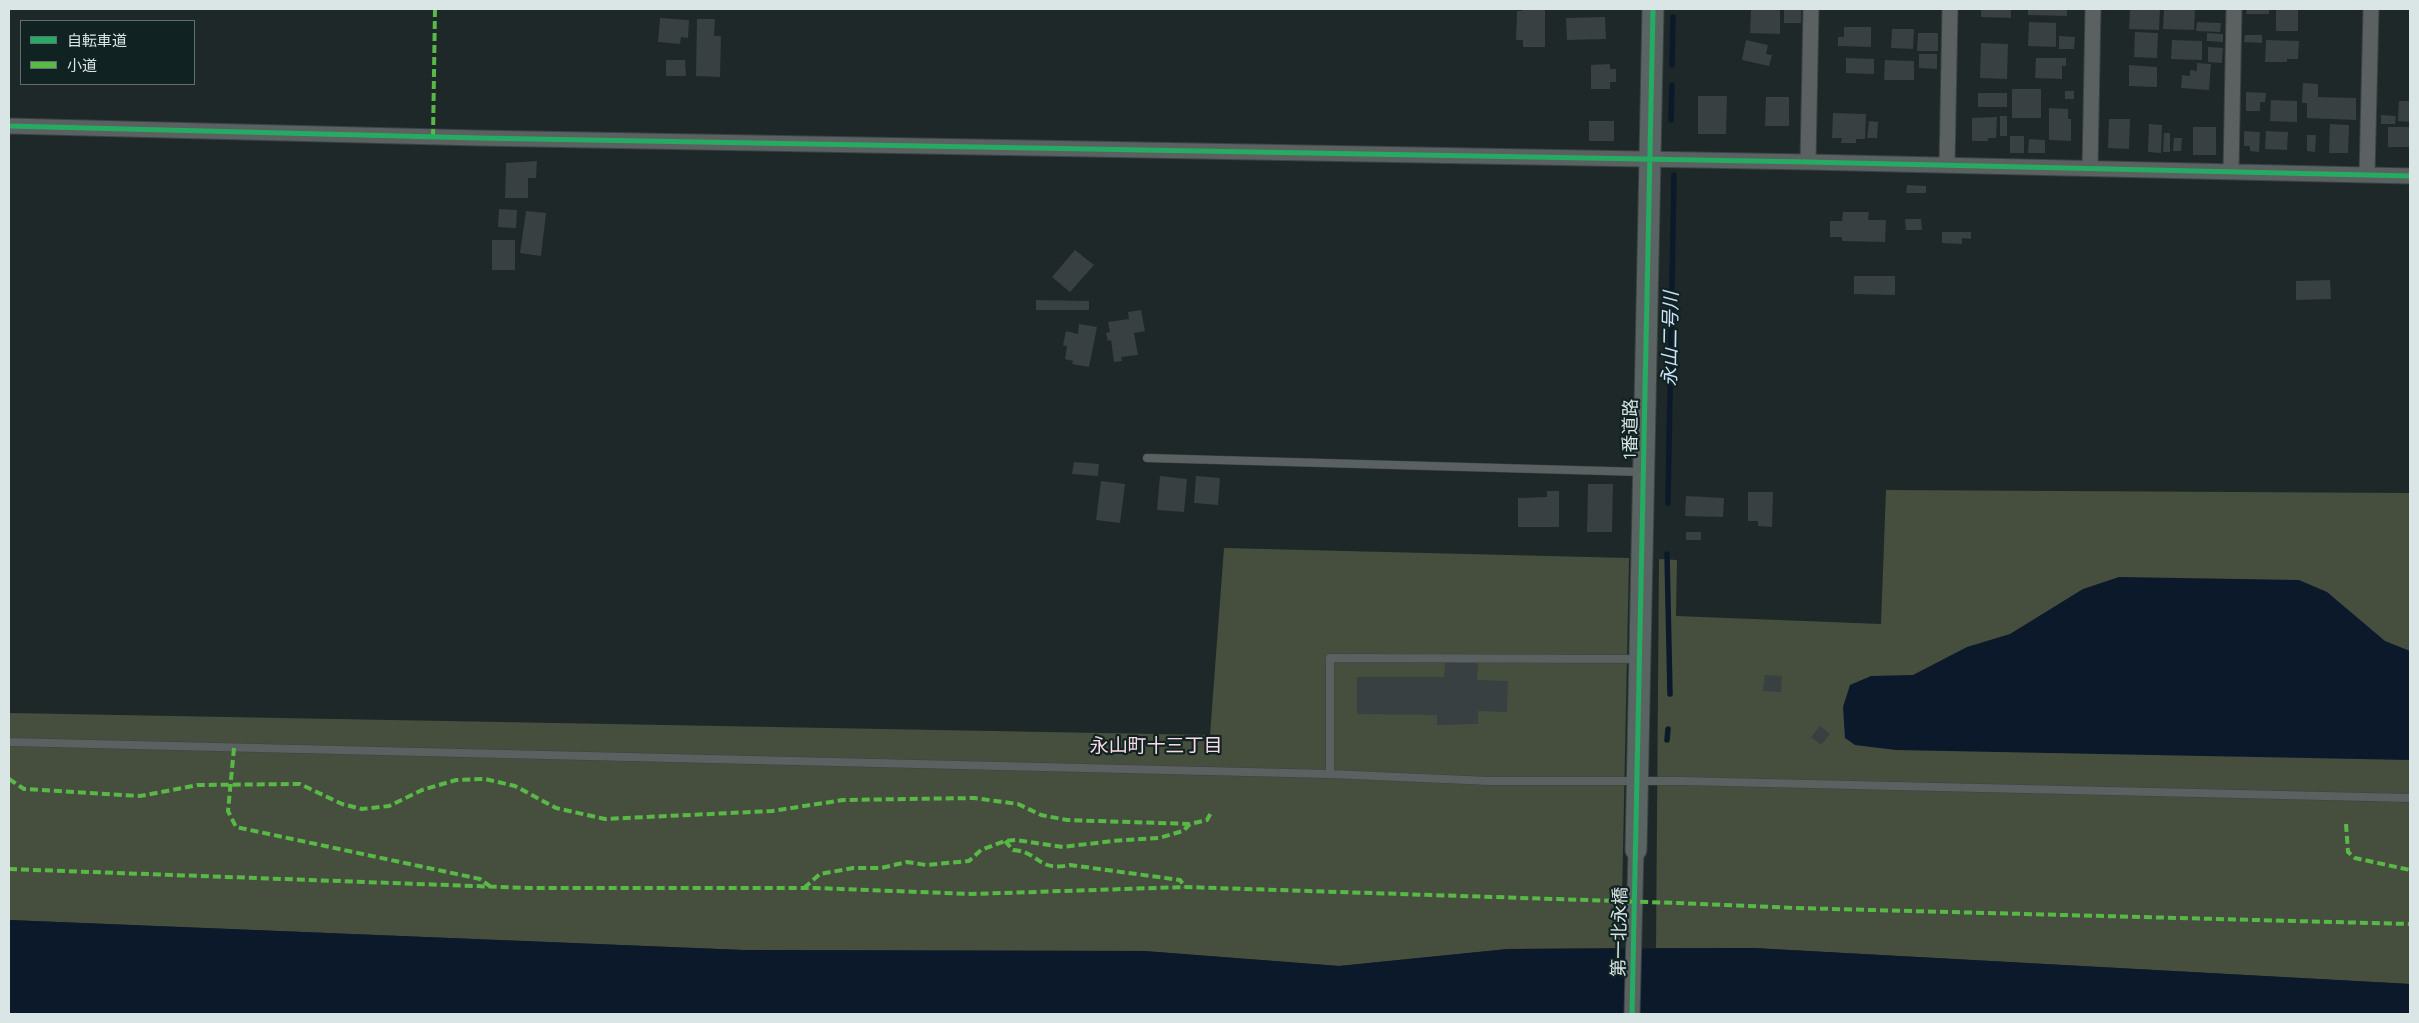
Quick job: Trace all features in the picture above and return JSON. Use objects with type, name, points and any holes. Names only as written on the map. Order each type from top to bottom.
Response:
[{"type":"street","name":"1番道路","points":[[1636,850],[1654,9]]},
{"type":"street","points":[[1808,162],[1811,9]]},
{"type":"street","points":[[1947,165],[1950,9]]},
{"type":"street","points":[[2090,168],[2093,9]]},
{"type":"street","points":[[2231,172],[2234,9]]},
{"type":"street","points":[[2367,175],[2371,9]]},
{"type":"street","points":[[9,126],[478,138],[1808,162],[2410,176]]},
{"type":"street","name":"第一北永橋","points":[[1632,1014],[1636,850]]},
{"type":"lane","points":[[1147,458],[1644,472]]},
{"type":"lane","points":[[1330,774],[1330,658],[1640,660]]},
{"type":"lane","points":[[9,742],[1330,774],[1489,781],[1637,782],[2410,798]]},
{"type":"green space","points":[[1886,490],[2410,493],[2410,984],[1753,948],[1656,948],[1659,559],[1677,560],[1676,616],[1881,624]]},
{"type":"green space","points":[[1224,548],[1629,558],[1621,948],[1508,949],[1339,966],[1144,951],[743,950],[9,920],[9,713],[1210,735]]},
{"type":"water","points":[[2119,577],[2299,580],[2327,592],[2385,641],[2410,651],[2410,760],[1896,750],[1855,745],[1845,738],[1843,707],[1850,685],[1871,676],[1913,675],[1967,647],[2010,634],[2083,589]]},
{"type":"water","points":[[9,920],[743,950],[1144,951],[1339,966],[1508,949],[1753,948],[2410,984],[2410,1014],[9,1014]]},
{"type":"building","points":[[1522,9],[1545,9],[1545,47],[1523,47],[1523,40],[1516,40],[1517,11],[1522,11]]},
{"type":"building","points":[[1784,9],[1801,9],[1801,23],[1784,23]]},
{"type":"building","points":[[1981,9],[2011,9],[2011,18],[1981,17]]},
{"type":"building","points":[[2028,9],[2067,9],[2067,16],[2028,15]]},
{"type":"building","points":[[2130,9],[2160,9],[2159,30],[2129,29]]},
{"type":"building","points":[[2164,9],[2195,9],[2194,30],[2163,29]]},
{"type":"building","points":[[2247,9],[2269,9],[2269,14],[2246,14]]},
{"type":"building","points":[[2276,9],[2298,9],[2298,31],[2276,31]]},
{"type":"building","points":[[1751,10],[1780,10],[1780,34],[1750,33]]},
{"type":"building","points":[[1605,17],[1606,39],[1567,40],[1566,18]]},
{"type":"building","points":[[660,18],[689,20],[688,38],[681,37],[680,44],[658,42]]},
{"type":"building","points":[[697,19],[715,19],[714,36],[721,36],[720,77],[696,76]]},
{"type":"building","points":[[2029,22],[2056,23],[2056,47],[2028,46]]},
{"type":"building","points":[[2197,22],[2221,23],[2220,32],[2196,31]]},
{"type":"building","points":[[1844,27],[1871,27],[1871,47],[1838,46],[1838,37],[1844,37]]},
{"type":"building","points":[[1892,29],[1914,29],[1913,49],[1891,48]]},
{"type":"building","points":[[2135,32],[2158,33],[2157,58],[2134,57]]},
{"type":"building","points":[[1918,33],[1938,33],[1938,51],[1917,51]]},
{"type":"building","points":[[2207,33],[2223,34],[2223,42],[2207,41]]},
{"type":"building","points":[[2245,35],[2262,35],[2262,43],[2244,42]]},
{"type":"building","points":[[2059,36],[2075,37],[2074,49],[2059,49]]},
{"type":"building","points":[[1746,40],[1768,45],[1766,54],[1772,55],[1769,66],[1742,60]]},
{"type":"building","points":[[2172,40],[2202,41],[2202,60],[2171,59]]},
{"type":"building","points":[[2266,40],[2299,41],[2298,59],[2287,59],[2287,62],[2265,62]]},
{"type":"building","points":[[1981,43],[2008,44],[2007,79],[1980,78]]},
{"type":"building","points":[[2208,47],[2223,48],[2222,63],[2208,62]]},
{"type":"building","points":[[1919,54],[1937,54],[1937,69],[1919,68]]},
{"type":"building","points":[[1846,58],[1874,59],[1874,74],[1846,73]]},
{"type":"building","points":[[2036,58],[2066,58],[2066,66],[2062,66],[2062,79],[2035,78]]},
{"type":"building","points":[[666,60],[685,60],[686,76],[666,76]]},
{"type":"building","points":[[1885,60],[1914,61],[1914,80],[1884,80]]},
{"type":"building","points":[[2197,63],[2211,64],[2209,90],[2181,88],[2182,75],[2190,76],[2190,70],[2197,71]]},
{"type":"building","points":[[1610,64],[1610,69],[1616,69],[1616,82],[1610,82],[1610,89],[1591,89],[1591,65]]},
{"type":"building","points":[[2129,65],[2157,67],[2157,87],[2129,86]]},
{"type":"building","points":[[2303,83],[2318,84],[2318,97],[2356,98],[2356,120],[2307,118],[2307,103],[2302,103]]},
{"type":"building","points":[[2012,89],[2041,89],[2041,118],[2012,118]]},
{"type":"building","points":[[2065,91],[2074,91],[2074,99],[2065,99]]},
{"type":"building","points":[[2246,92],[2266,93],[2265,102],[2260,102],[2260,111],[2246,111]]},
{"type":"building","points":[[1978,93],[2007,93],[2007,107],[1978,107]]},
{"type":"building","points":[[1698,96],[1727,96],[1726,134],[1698,134]]},
{"type":"building","points":[[1766,97],[1789,97],[1789,126],[1765,126]]},
{"type":"building","points":[[2271,100],[2297,101],[2297,122],[2270,121]]},
{"type":"building","points":[[2399,101],[2410,101],[2410,122],[2398,121]]},
{"type":"building","points":[[2049,108],[2068,109],[2068,119],[2071,119],[2071,141],[2049,140]]},
{"type":"building","points":[[1833,113],[1866,114],[1865,139],[1856,139],[1856,143],[1841,143],[1842,138],[1832,138]]},
{"type":"building","points":[[2381,115],[2396,116],[2395,124],[2381,124]]},
{"type":"building","points":[[2000,116],[2007,116],[2007,136],[2000,136]]},
{"type":"building","points":[[1997,117],[1996,138],[1988,138],[1988,141],[1972,141],[1972,118]]},
{"type":"building","points":[[2109,119],[2130,119],[2129,149],[2108,148]]},
{"type":"building","points":[[1589,121],[1614,121],[1614,141],[1589,141]]},
{"type":"building","points":[[1869,121],[1878,122],[1877,138],[1867,138]]},
{"type":"building","points":[[2149,124],[2162,125],[2161,153],[2148,152]]},
{"type":"building","points":[[2330,124],[2349,125],[2348,153],[2329,153]]},
{"type":"building","points":[[2193,127],[2216,127],[2216,155],[2193,155]]},
{"type":"building","points":[[2388,127],[2410,127],[2410,147],[2388,147]]},
{"type":"building","points":[[2244,131],[2260,132],[2259,152],[2250,151],[2250,146],[2244,146]]},
{"type":"building","points":[[2266,131],[2288,132],[2287,150],[2265,149]]},
{"type":"building","points":[[2164,133],[2170,133],[2170,152],[2163,152]]},
{"type":"building","points":[[2307,135],[2316,135],[2315,152],[2307,151]]},
{"type":"building","points":[[2010,136],[2024,136],[2024,153],[2010,153]]},
{"type":"building","points":[[2174,138],[2182,138],[2181,151],[2173,151]]},
{"type":"building","points":[[2029,139],[2045,140],[2045,153],[2028,153]]},
{"type":"building","points":[[537,161],[536,178],[528,178],[528,198],[505,198],[506,163]]},
{"type":"building","points":[[1907,185],[1926,186],[1926,193],[1906,193]]},
{"type":"building","points":[[499,209],[517,210],[516,228],[498,227]]},
{"type":"building","points":[[526,211],[546,213],[541,256],[520,253]]},
{"type":"building","points":[[1843,212],[1869,212],[1868,220],[1886,220],[1885,242],[1842,241],[1842,237],[1830,237],[1830,221],[1842,221]]},
{"type":"building","points":[[1905,219],[1921,219],[1922,230],[1906,230]]},
{"type":"building","points":[[1942,232],[1971,232],[1971,239],[1962,238],[1962,244],[1942,243]]},
{"type":"building","points":[[492,240],[515,240],[515,270],[492,270]]},
{"type":"building","points":[[1075,250],[1094,265],[1070,292],[1052,277]]},
{"type":"building","points":[[1854,276],[1895,276],[1895,295],[1854,294]]},
{"type":"building","points":[[2330,280],[2331,299],[2296,300],[2296,281]]},
{"type":"building","points":[[1036,300],[1089,301],[1089,310],[1036,310]]},
{"type":"building","points":[[1141,310],[1145,331],[1134,333],[1138,355],[1121,357],[1122,361],[1114,362],[1111,340],[1108,341],[1106,333],[1110,332],[1108,322],[1129,319],[1128,312]]},
{"type":"building","points":[[1079,324],[1097,327],[1089,367],[1072,364],[1073,361],[1065,359],[1067,346],[1063,345],[1066,331],[1078,334]]},
{"type":"building","points":[[1074,462],[1099,464],[1098,476],[1072,474]]},
{"type":"building","points":[[1160,476],[1187,479],[1184,512],[1157,510]]},
{"type":"building","points":[[1196,476],[1220,478],[1218,505],[1194,503]]},
{"type":"building","points":[[1101,481],[1125,484],[1120,523],[1096,520]]},
{"type":"building","points":[[1588,484],[1613,484],[1612,532],[1587,532]]},
{"type":"building","points":[[1547,491],[1559,491],[1559,527],[1518,527],[1518,498],[1547,497]]},
{"type":"building","points":[[1748,492],[1773,492],[1772,527],[1758,526],[1758,521],[1748,521]]},
{"type":"building","points":[[1686,496],[1724,498],[1723,517],[1685,516]]},
{"type":"building","points":[[1686,532],[1701,532],[1701,540],[1686,540]]},
{"type":"building","points":[[1445,662],[1478,663],[1477,680],[1508,681],[1507,712],[1478,711],[1478,724],[1437,725],[1437,715],[1357,714],[1357,677],[1444,677]]},
{"type":"building","points":[[1765,675],[1782,676],[1781,692],[1763,691]]},
{"type":"building","points":[[1820,726],[1830,734],[1821,745],[1811,737]]},
{"type":"waterway","name":"永山二号川","points":[[1672,65],[1673,17]]},
{"type":"waterway","name":"永山二号川","points":[[1671,120],[1672,85]]},
{"type":"waterway","name":"永山二号川","points":[[1668,503],[1674,175]]},
{"type":"waterway","name":"永山二号川","points":[[1667,554],[1670,694]]},
{"type":"waterway","name":"永山二号川","points":[[1667,740],[1668,729]]},
{"type":"marked path","points":[[433,137],[435,9]]},
{"type":"marked path","points":[[234,748],[228,811],[236,827],[480,879],[491,887]]},
{"type":"marked path","points":[[9,779],[24,789],[140,796],[198,785],[300,784],[342,804],[362,809],[389,806],[422,790],[456,780],[485,779],[515,786],[556,808],[605,819],[772,811],[843,800],[974,798],[1018,804],[1041,815],[1067,820],[1190,824],[1207,820],[1212,811]]},
{"type":"marked path","points":[[804,888],[820,874],[853,868],[881,868],[907,862],[926,865],[969,861],[981,850],[1005,841],[1016,840],[1063,847],[1159,838],[1183,831],[1190,824]]},
{"type":"marked path","points":[[2346,824],[2348,852],[2355,858],[2410,870]]},
{"type":"marked path","points":[[1005,841],[1013,850],[1029,854],[1051,866],[1070,865],[1180,880],[1185,887]]},
{"type":"marked path","points":[[9,869],[529,888],[815,888],[972,894],[1185,887],[1795,908],[2410,924]]},
{"type":"cycle path","points":[[1632,1014],[1653,9]]},
{"type":"cycle path","points":[[9,126],[478,138],[1808,162],[2410,176]]},
{"type":"district","name":"永山町十三丁目","points":[[1156,746]]}]
